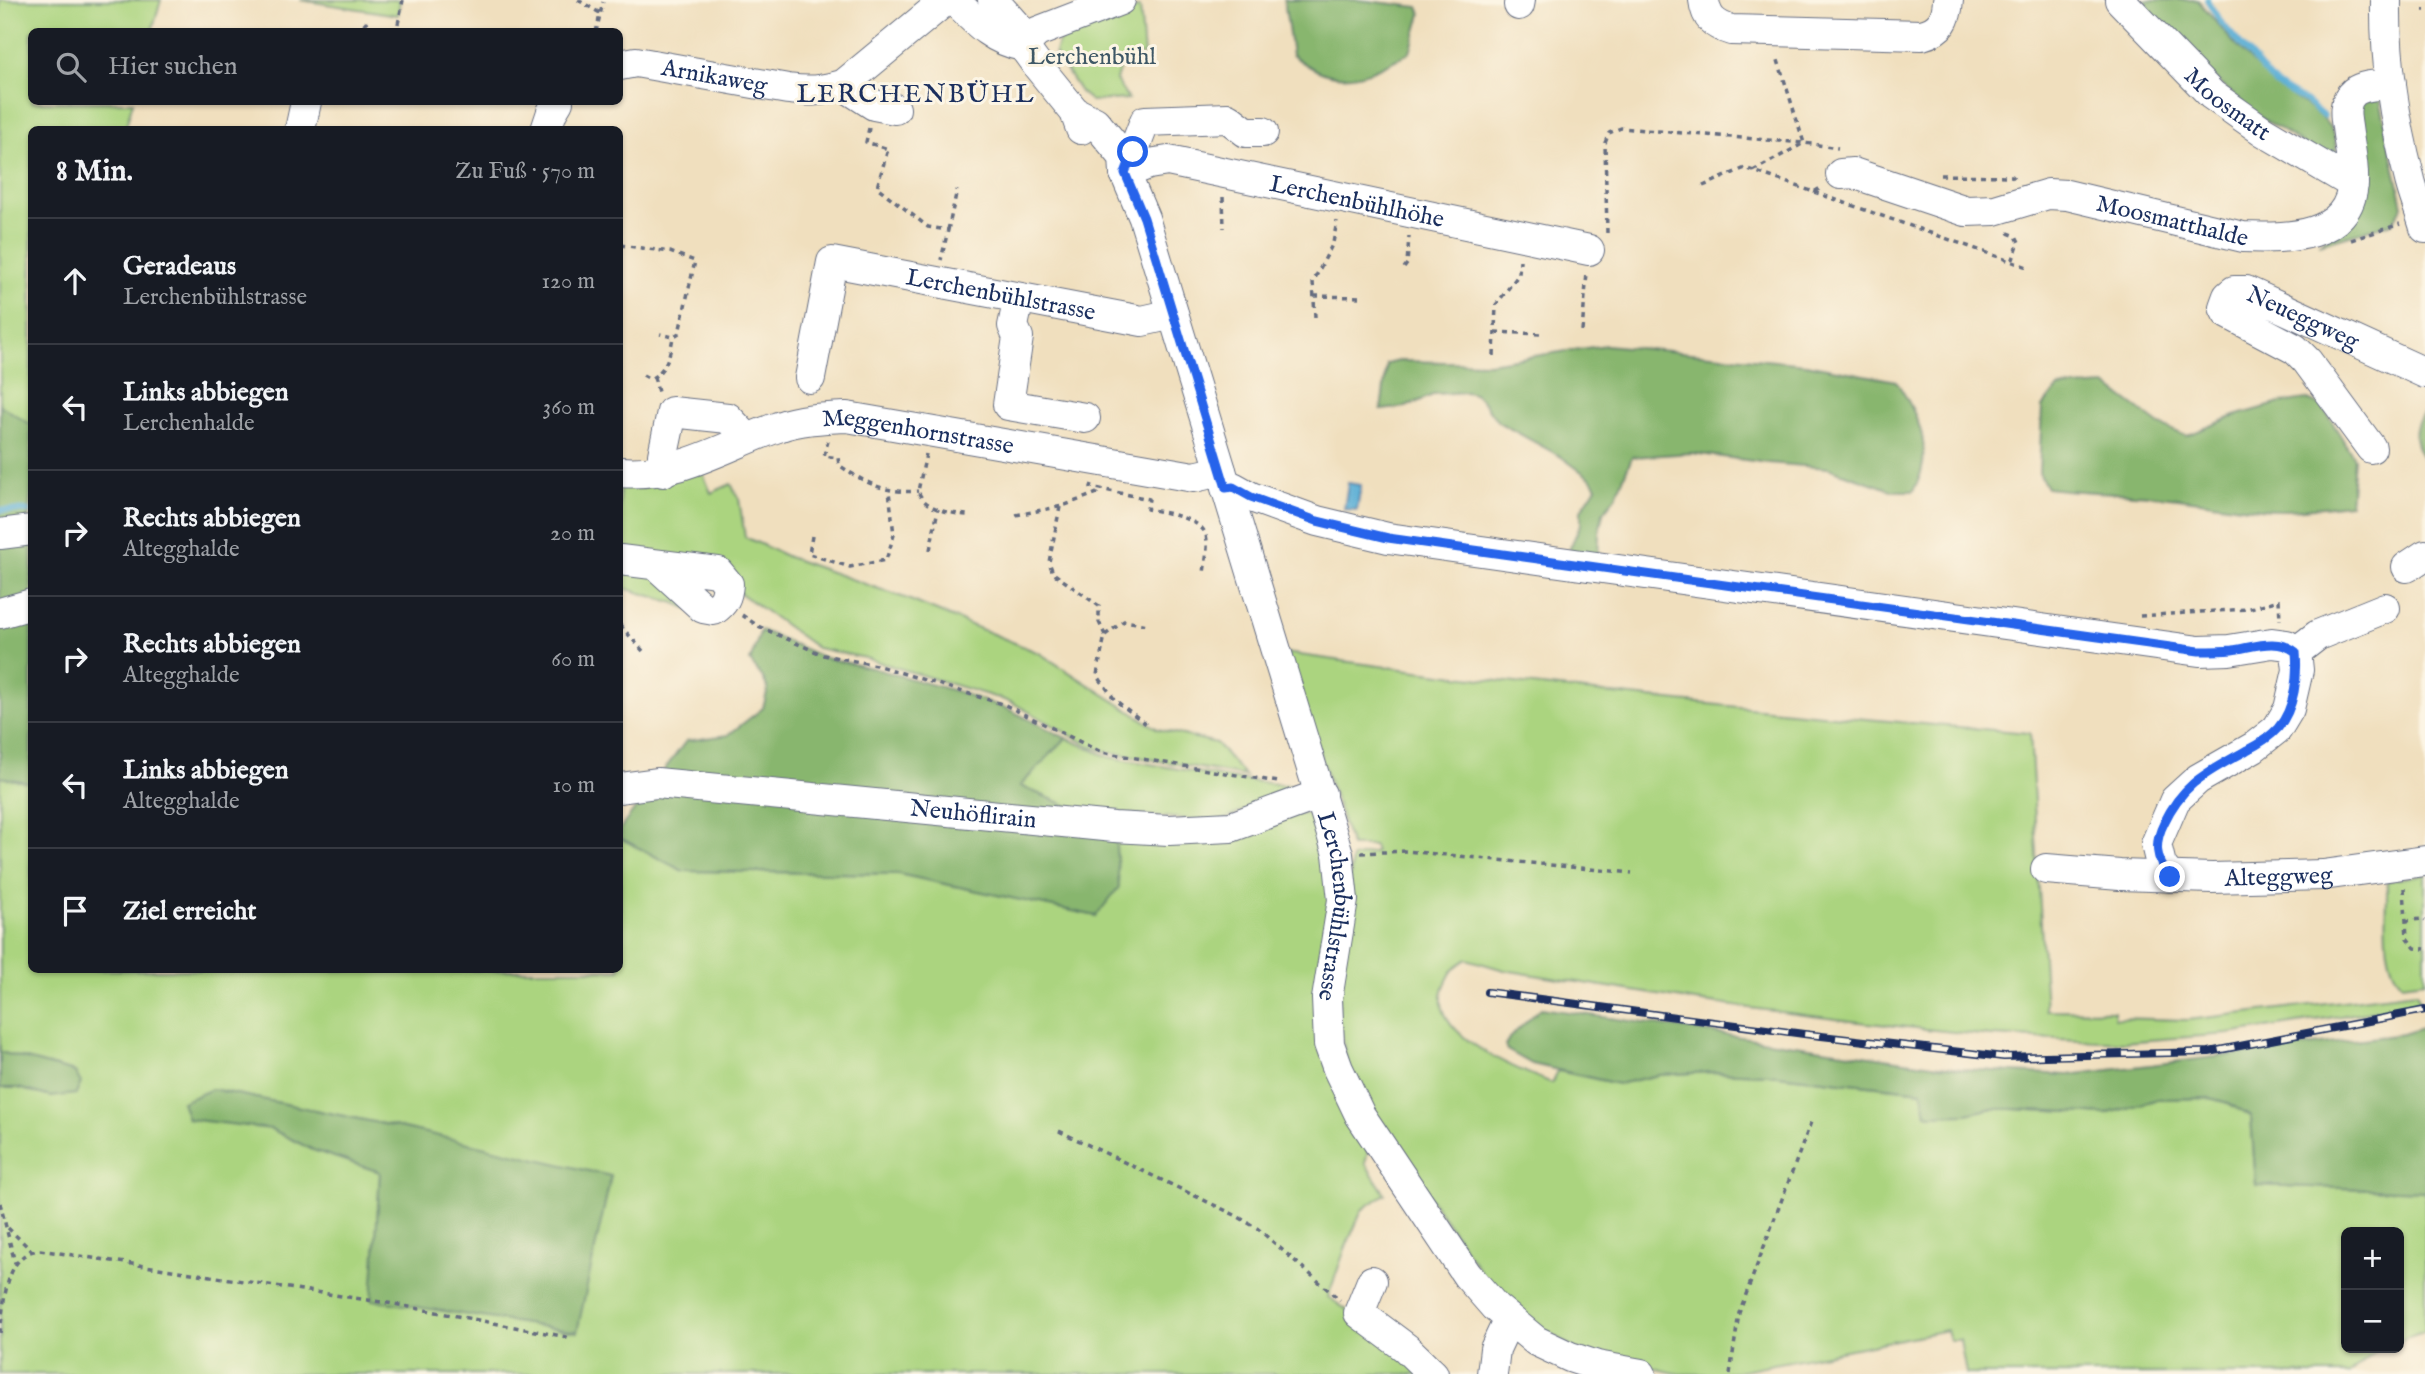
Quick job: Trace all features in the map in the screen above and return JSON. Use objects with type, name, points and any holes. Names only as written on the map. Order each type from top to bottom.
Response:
[{"type":"street","name":"Arnikaweg","points":[[623,64],[636,62],[812,93],[843,85],[946,0]]},
{"type":"street","points":[[954,0],[991,34],[1004,42],[1023,46],[1037,32],[1112,1]]},
{"type":"street","name":"Lerchenbühlstrasse","points":[[993,0],[1017,27],[1023,46],[1075,111],[1082,131],[1110,167],[1125,173],[1144,218],[1338,855],[1343,900],[1327,999],[1329,1044],[1338,1069],[1360,1115],[1410,1192],[1467,1275],[1495,1307],[1536,1341],[1570,1357],[1597,1366],[1642,1374]]},
{"type":"street","points":[[1704,0],[1707,15],[1720,27],[1731,30],[1922,35],[1933,32],[1943,24],[1948,0]]},
{"type":"street","name":"Moosmatt","points":[[2120,0],[2212,95],[2263,131],[2354,184]]},
{"type":"street","points":[[2386,0],[2386,55],[2408,176],[2420,198],[2425,228]]},
{"type":"street","points":[[2354,184],[2346,105],[2356,91],[2362,88],[2391,84]]},
{"type":"street","points":[[843,85],[874,105],[882,115]]},
{"type":"street","points":[[301,126],[305,105]]},
{"type":"street","points":[[547,126],[556,105]]},
{"type":"street","points":[[1125,173],[1145,121],[1228,118],[1246,132],[1263,132]]},
{"type":"street","name":"Lerchenbühlhöhe","points":[[1125,173],[1149,164],[1168,162],[1594,251]]},
{"type":"street","name":"Moosmatthalde","points":[[1844,162],[1853,173],[1966,211],[1995,210],[2048,194],[2067,195],[2243,237],[2300,235],[2327,226],[2345,209],[2354,184]]},
{"type":"street","name":"Lerchenbühlstrasse","points":[[810,378],[832,261],[1142,321],[1173,314]]},
{"type":"street","name":"Neueggweg","points":[[2371,447],[2307,360],[2295,349],[2227,313],[2224,307],[2228,296],[2234,291],[2246,291],[2425,373]]},
{"type":"street","points":[[1019,298],[1013,326],[1018,337],[1008,405],[1085,418]]},
{"type":"street","points":[[663,472],[663,455],[672,412],[728,418],[747,438]]},
{"type":"street","name":"Meggenhornstrasse","points":[[623,472],[663,472],[781,426],[820,418],[846,417],[1224,480]]},
{"type":"street","points":[[1224,480],[1251,497],[1317,521],[1388,538],[2199,651],[2229,650],[2272,643],[2287,645],[2296,652],[2298,670],[2289,709],[2277,729],[2254,747],[2198,779],[2175,800],[2156,844],[2161,865],[2170,877]]},
{"type":"street","points":[[0,534],[28,530]]},
{"type":"street","points":[[623,560],[718,572],[727,584],[725,599]]},
{"type":"street","points":[[0,613],[28,605]]},
{"type":"street","points":[[2296,652],[2318,635],[2385,608]]},
{"type":"street","name":"Neuhöflirain","points":[[623,788],[657,783],[1169,830],[1231,827],[1321,794]]},
{"type":"street","name":"Alteggweg","points":[[2046,869],[2170,877],[2323,875],[2425,861]]},
{"type":"street","points":[[1372,1281],[1359,1313],[1406,1348],[1433,1374]]},
{"type":"street","points":[[1492,1374],[1495,1349],[1509,1319]]},
{"type":"path","points":[[395,28],[403,0]]},
{"type":"path","points":[[578,0],[600,13]]},
{"type":"path","points":[[597,28],[603,2]]},
{"type":"path","points":[[1769,31],[1804,143]]},
{"type":"path","points":[[882,115],[866,142],[888,149],[877,187],[928,227],[948,230]]},
{"type":"path","points":[[1583,331],[1605,143],[1609,133],[1621,128],[1804,143],[1844,162],[1814,192]]},
{"type":"path","points":[[1753,171],[1804,143]]},
{"type":"path","points":[[1703,186],[1742,168],[2030,268]]},
{"type":"path","points":[[1929,174],[2012,176],[2026,199]]},
{"type":"path","points":[[944,245],[957,190]]},
{"type":"path","points":[[1223,193],[1224,228]]},
{"type":"path","points":[[1315,317],[1313,282],[1333,243],[1336,230]]},
{"type":"path","points":[[2007,232],[2016,236],[2019,242],[2012,262]]},
{"type":"path","points":[[623,245],[670,252],[695,261],[679,333],[673,337],[660,334]]},
{"type":"path","points":[[1404,268],[1407,264],[1408,246]]},
{"type":"path","points":[[1494,356],[1496,305],[1519,274],[1520,264]]},
{"type":"path","points":[[1314,296],[1361,297]]},
{"type":"path","points":[[1494,332],[1541,334]]},
{"type":"path","points":[[643,375],[650,379],[658,375],[670,357],[673,337]]},
{"type":"path","points":[[829,435],[824,456],[838,458],[839,465],[850,473],[889,491],[918,491]]},
{"type":"path","points":[[927,446],[918,491],[924,501],[938,509],[967,515]]},
{"type":"path","points":[[1091,486],[1149,499],[1147,509],[1173,514],[1198,525],[1206,535],[1204,574]]},
{"type":"path","points":[[1016,515],[1060,507],[1097,493],[1098,488]]},
{"type":"path","points":[[812,536],[809,554],[850,567],[886,560],[894,535],[889,491]]},
{"type":"path","points":[[1060,507],[1049,562],[1053,573],[1099,606],[1099,622],[1105,635],[1097,676],[1115,700],[1146,724]]},
{"type":"path","points":[[930,550],[938,509]]},
{"type":"path","points":[[725,599],[746,619],[758,626],[823,655],[876,665],[980,696],[1005,705],[1101,752],[1289,783]]},
{"type":"path","points":[[2128,617],[2247,609],[2279,600],[2280,620],[2271,622]]},
{"type":"path","points":[[1105,635],[1124,621],[1148,625]]},
{"type":"path","points":[[623,628],[643,651]]},
{"type":"path","points":[[1338,855],[1406,851],[1632,873]]},
{"type":"path","points":[[2404,886],[2407,939],[2415,948],[2425,949]]},
{"type":"path","points":[[2405,921],[2425,921]]},
{"type":"path","points":[[1730,1374],[1739,1313],[1811,1122]]},
{"type":"path","points":[[1059,1131],[1257,1228],[1315,1280],[1359,1313]]},
{"type":"path","points":[[0,1203],[15,1263],[8,1284],[0,1333]]},
{"type":"path","points":[[6,1227],[32,1251],[394,1304],[572,1338]]},
{"type":"path","points":[[15,1263],[32,1251]]},
{"type":"green space","points":[[0,0],[161,0],[153,28],[28,28],[28,105],[132,105],[126,126],[28,126],[28,423],[0,405]]},
{"type":"green space","points":[[300,0],[400,0],[398,15]]},
{"type":"green space","points":[[1284,0],[1359,0],[1418,7],[1421,14],[1410,52],[1367,73],[1333,75],[1314,69],[1292,55]]},
{"type":"green space","points":[[2145,0],[2198,0],[2257,67],[2319,115],[2330,127],[2336,145],[2333,163],[2257,115],[2165,36]]},
{"type":"green space","name":"Lerchenbühl","points":[[1140,7],[1144,55],[1135,55],[1135,63],[1121,64],[1116,80],[1128,99],[1091,101],[1080,92],[1055,53],[1058,43],[1066,34]]},
{"type":"green space","points":[[2380,99],[2403,206],[2392,223],[2319,244],[2332,234],[2360,100]]},
{"type":"green space","points":[[1606,345],[1806,364],[1896,381],[1912,407],[1922,434],[1924,448],[1920,477],[1913,491],[1894,491],[1828,468],[1692,453],[1632,457],[1616,496],[1603,513],[1598,560],[1567,554],[1581,524],[1581,510],[1596,487],[1590,478],[1560,456],[1498,422],[1476,395],[1467,392],[1435,394],[1406,407],[1381,410],[1387,364],[1399,361],[1489,363]]},
{"type":"green space","points":[[2106,385],[2160,425],[2186,436],[2235,416],[2280,403],[2306,399],[2323,407],[2354,458],[2350,504],[2271,510],[2159,496],[2047,488],[2039,473],[2042,407],[2058,388]]},
{"type":"green space","points":[[0,405],[28,423],[28,782],[0,777]]},
{"type":"green space","points":[[2425,412],[2425,464],[2415,431]]},
{"type":"green space","points":[[702,471],[711,493],[731,484],[739,499],[745,537],[788,557],[905,598],[1039,653],[1158,729],[1216,743],[1245,776],[1092,747],[1011,702],[865,658],[817,648],[733,588],[623,556],[623,485]]},
{"type":"green space","points":[[623,565],[653,570],[711,619],[675,603],[623,588]]},
{"type":"green space","points":[[761,630],[825,658],[959,692],[1008,709],[1066,738],[1020,786],[1075,809],[1115,832],[1119,887],[1096,916],[898,874],[683,871],[623,840],[623,825],[686,741],[728,735],[763,708],[768,689],[750,661]]},
{"type":"green space","points":[[1286,653],[1657,699],[2030,733],[2046,1010],[2114,1011],[2115,1018],[2188,1020],[2416,992],[2421,1003],[2229,1034],[2123,1042],[1991,1036],[1695,1001],[1504,970],[1467,959],[1452,970],[1444,987],[1442,1004],[1448,1020],[1478,1048],[1552,1083],[1558,1071],[1618,1084],[1659,1075],[1711,1072],[1768,1074],[1922,1091],[1926,1114],[1967,1114],[1988,1109],[2012,1109],[2106,1114],[2158,1099],[2210,1098],[2228,1103],[2251,1117],[2256,1185],[2425,1191],[2425,1331],[2404,1339],[2404,1227],[2341,1227],[2341,1353],[2374,1353],[2349,1374],[1966,1374],[1960,1340],[1950,1340],[1947,1330],[1723,1374],[1679,1374],[1576,1350],[1500,1300],[1369,1109],[1347,1064],[1338,1014],[1352,858],[1376,852],[1374,846],[1351,846]]},
{"type":"green space","points":[[1066,738],[1109,757],[1300,787],[1218,822],[1075,809],[1020,786]]},
{"type":"green space","points":[[0,777],[28,782],[28,973],[623,973],[623,840],[683,871],[898,874],[1096,916],[1115,832],[1310,813],[1325,855],[1331,884],[1320,971],[1368,1151],[1365,1163],[1385,1194],[1362,1210],[1328,1297],[1374,1328],[1427,1374],[0,1374],[0,1088],[18,1088],[51,1097],[75,1072],[0,1052]],"holes":[[[212,1089],[413,1130],[373,1300],[380,1172],[313,1150],[271,1129]]]},
{"type":"green space","points":[[2425,874],[2425,981],[2402,984],[2395,974],[2388,949],[2387,881]]},
{"type":"green space","points":[[1541,1008],[1960,1069],[2068,1075],[2403,1034],[2425,1027],[2425,1191],[2256,1185],[2251,1117],[2228,1103],[2210,1098],[2158,1099],[2106,1114],[1988,1109],[1967,1114],[1931,1115],[1926,1114],[1922,1091],[1768,1074],[1711,1072],[1659,1075],[1618,1084],[1532,1064],[1507,1050],[1505,1046],[1509,1038]]},
{"type":"green space","points":[[0,1052],[75,1072],[81,1083],[76,1094],[51,1097],[18,1088],[0,1088]]},
{"type":"green space","points":[[212,1089],[413,1130],[611,1176],[577,1332],[372,1300],[380,1172],[313,1150],[271,1129],[188,1119],[182,1102]]},
{"type":"water","points":[[1348,483],[1361,485],[1357,510],[1344,509]]},
{"type":"waterway","points":[[2207,0],[2220,21],[2275,84],[2305,101],[2323,116]]},
{"type":"waterway","points":[[0,510],[28,511]]},
{"type":"railway","points":[[1487,992],[1804,1034],[2004,1057],[2209,1052],[2425,1010]]},
{"type":"district","name":"LERCHENBÜHL","points":[[916,93]]},
{"type":"route","points":[[1133,152],[1125,173],[1144,218],[1226,488],[1233,487],[1251,497],[1317,521],[1388,538],[2199,651],[2229,650],[2272,643],[2287,645],[2296,652],[2298,670],[2289,709],[2277,729],[2254,747],[2198,779],[2175,800],[2156,844],[2158,858],[2170,877]]}]
